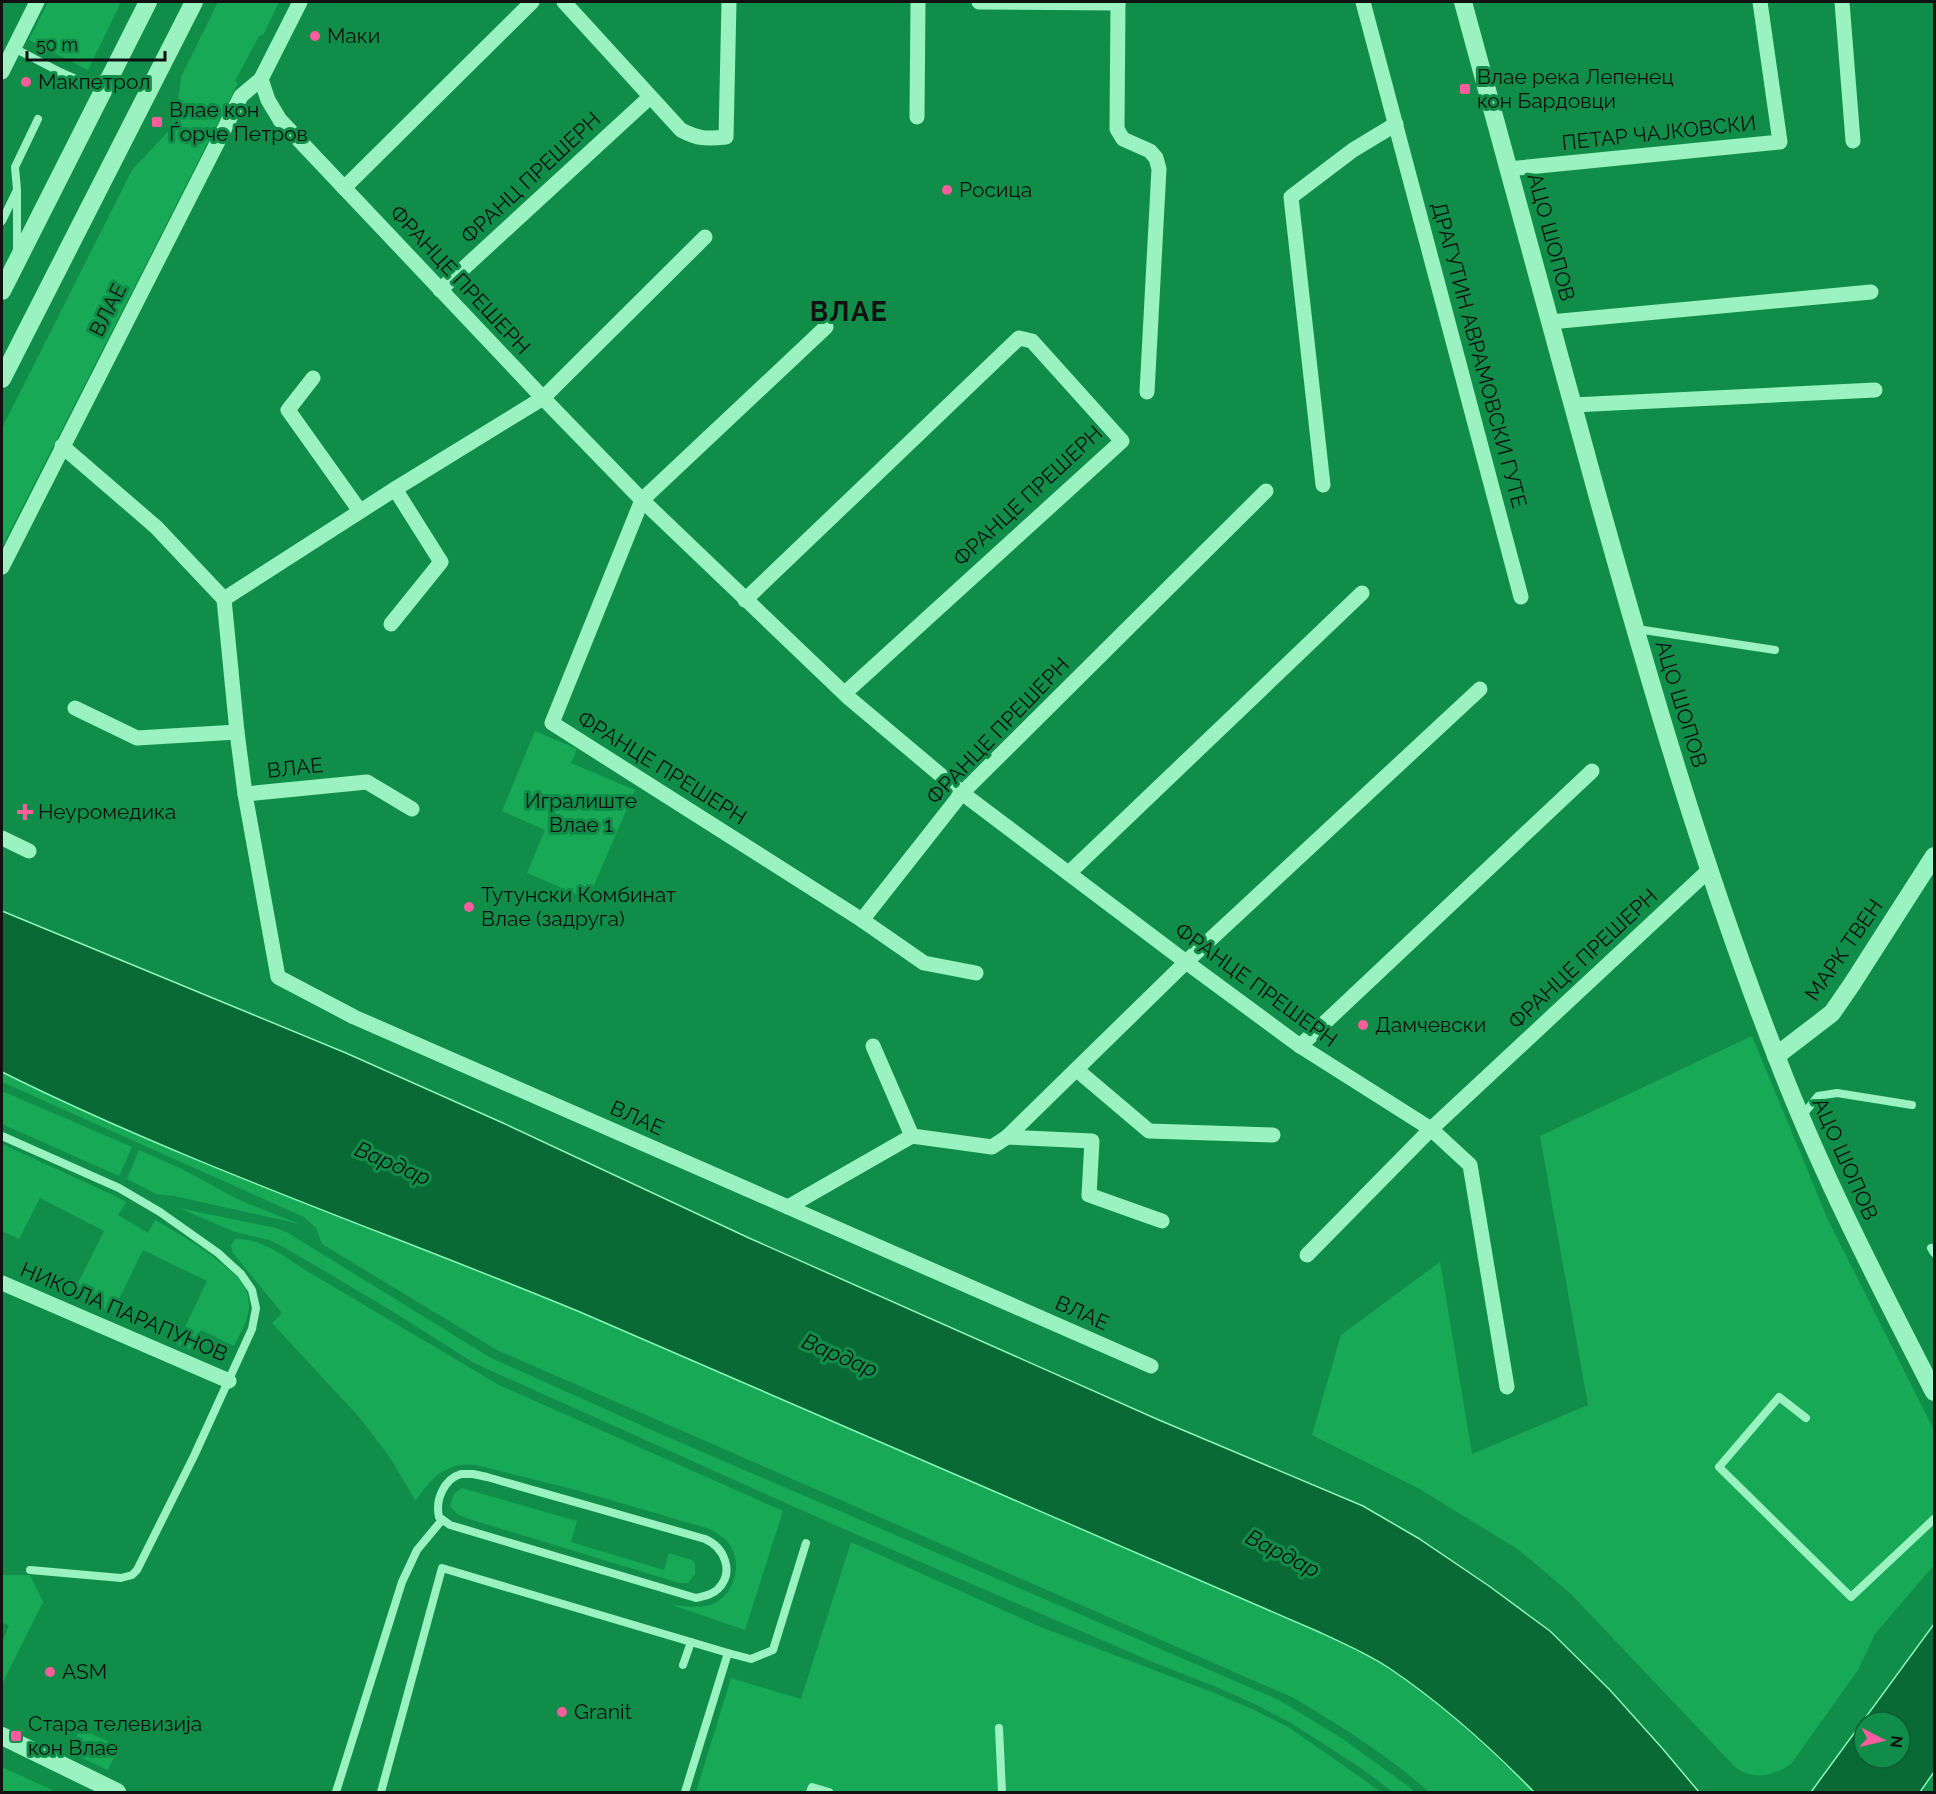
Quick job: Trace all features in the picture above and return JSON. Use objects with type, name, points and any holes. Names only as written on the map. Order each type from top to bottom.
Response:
[{"type":"street","points":[[2,72],[37,2]]},
{"type":"street","points":[[2,291],[148,2]]},
{"type":"street","points":[[2,380],[194,2]]},
{"type":"street","name":"ВЛАЕ","points":[[2,567],[241,96],[261,79],[300,2]]},
{"type":"street","points":[[344,188],[532,2]]},
{"type":"street","points":[[564,2],[681,130],[694,137],[705,139],[726,137],[729,2]]},
{"type":"street","points":[[917,117],[918,2]]},
{"type":"street","points":[[979,2],[1118,2],[1117,129],[1123,139],[1149,151],[1156,158],[1159,169],[1147,392]]},
{"type":"street","name":"ДРАГУТИН АВРАМОВСКИ ГУТЕ","points":[[1363,2],[1521,597]]},
{"type":"street","name":"АЦО ШОПОВ","points":[[1463,2],[1635,628],[1708,871],[1801,1118],[1870,1270],[1935,1392]]},
{"type":"street","name":"ПЕТАР ЧАЈКОВСКИ","points":[[1508,169],[1780,142],[1760,2]]},
{"type":"street","points":[[1842,2],[1853,141]]},
{"type":"street","name":"ФРАНЦE ПРЕШЕРН","points":[[261,79],[268,100],[280,120],[440,290],[642,500],[845,693],[962,793],[1300,1046],[1431,1129],[1470,1165],[1507,1387]]},
{"type":"street","name":"ФРАНЦ ПРЕШЕРН","points":[[440,290],[650,97]]},
{"type":"street","points":[[1323,485],[1291,197],[1353,150],[1396,124]]},
{"type":"street","points":[[62,447],[156,527],[224,599],[395,489],[543,398],[705,237]]},
{"type":"street","points":[[1550,322],[1871,292]]},
{"type":"street","name":"ФРАНЦE ПРЕШЕРН","points":[[826,327],[642,500],[552,723],[862,920]]},
{"type":"street","name":"ФРАНЦE ПРЕШЕРН","points":[[746,600],[1019,338],[1032,341],[1122,441],[845,693]]},
{"type":"street","points":[[313,378],[288,410],[360,512]]},
{"type":"street","points":[[1573,405],[1875,390]]},
{"type":"street","points":[[391,624],[441,562],[395,489]]},
{"type":"street","name":"ФРАНЦЕ ПРЕШЕРН","points":[[862,920],[962,793],[1266,491]]},
{"type":"street","points":[[1069,873],[1362,593]]},
{"type":"street","name":"ВЛАЕ","points":[[224,599],[245,794],[279,977],[364,1021],[1151,1366]]},
{"type":"street","points":[[788,1207],[912,1136],[992,1147],[1007,1137],[1186,962],[1480,689]]},
{"type":"street","points":[[75,708],[137,738],[237,732]]},
{"type":"street","points":[[1300,1046],[1592,771]]},
{"type":"street","name":"ВЛАЕ","points":[[245,794],[367,782],[412,809]]},
{"type":"street","points":[[2,838],[29,851]]},
{"type":"street","name":"МАРК ТВЕН","points":[[1776,1056],[1832,1012],[1935,856]]},
{"type":"street","name":"ФРАНЦЕ ПРЕШЕРН","points":[[1307,1255],[1431,1129],[1708,871]]},
{"type":"street","points":[[862,920],[924,963],[976,973]]},
{"type":"street","points":[[873,1046],[912,1136]]},
{"type":"street","points":[[1077,1070],[1149,1131],[1273,1135]]},
{"type":"street","points":[[1007,1137],[1092,1141],[1089,1196],[1162,1221]]},
{"type":"street","name":"НИКОЛА ПАРАПУНОВ","points":[[2,1283],[229,1382]]},
{"type":"street","points":[[2,1736],[117,1792]]},
{"type":"lane","points":[[14,48],[85,83],[110,78]]},
{"type":"lane","points":[[55,87],[62,73]]},
{"type":"lane","points":[[16,261],[15,167],[38,119]]},
{"type":"lane","points":[[2,221],[17,190]]},
{"type":"lane","points":[[1635,628],[1775,650]]},
{"type":"lane","points":[[1801,1118],[1818,1096],[1828,1094],[1838,1093],[1912,1106]]},
{"type":"lane","name":"НИКОЛА ПАРАПУНОВ","points":[[2,1136],[119,1188],[202,1241],[241,1274],[252,1290],[256,1308],[252,1329],[229,1382],[144,1558],[132,1575],[121,1578],[30,1570]]},
{"type":"lane","points":[[1806,1418],[1779,1397],[1719,1467],[1851,1597],[1935,1519]]},
{"type":"lane","points":[[473,1474],[705,1539],[712,1542],[723,1554],[727,1568],[723,1583],[717,1590],[707,1596],[696,1598],[450,1525],[442,1520],[437,1509],[447,1482],[453,1477],[473,1474]]},
{"type":"lane","points":[[336,1792],[402,1582],[417,1550],[442,1520]]},
{"type":"lane","points":[[381,1792],[442,1568],[751,1659],[773,1650],[806,1544]]},
{"type":"lane","points":[[684,1665],[691,1642]]},
{"type":"lane","points":[[685,1792],[728,1653]]},
{"type":"lane","points":[[999,1728],[1002,1792]]},
{"type":"lane","points":[[810,1792],[812,1787],[829,1792]]},
{"type":"green space","points":[[48,2],[121,2],[88,70],[29,40]]},
{"type":"green space","points":[[218,2],[279,2],[263,35],[259,36],[235,81],[238,83],[2,547],[2,428],[132,170],[171,126],[177,109],[181,77]]},
{"type":"green space","name":"Игралиште Влае 1","points":[[535,731],[577,749],[571,763],[635,790],[588,899],[527,873],[545,830],[502,811]]},
{"type":"green space","points":[[1752,1036],[1828,1220],[1934,1430],[1934,1565],[1875,1634],[1858,1670],[1791,1764],[1777,1772],[1763,1775],[1749,1774],[1735,1767],[1571,1594],[1519,1550],[1418,1488],[1312,1435],[1341,1335],[1440,1262],[1472,1454],[1588,1405],[1540,1136]]},
{"type":"green space","points":[[2,1072],[73,1106],[216,1168],[580,1312],[1319,1632],[1373,1658],[1409,1682],[1464,1727],[1534,1792],[1429,1792],[1381,1754],[1294,1698],[497,1350],[322,1244],[316,1228],[304,1217],[2,1082]]},
{"type":"green space","points":[[2,1091],[132,1147],[119,1176],[2,1124]]},
{"type":"green space","points":[[2,1144],[126,1202],[118,1215],[148,1233],[155,1220],[189,1240],[226,1267],[243,1284],[249,1301],[247,1317],[234,1346],[201,1330],[190,1350],[177,1344],[207,1281],[143,1250],[112,1313],[73,1293],[104,1231],[40,1198],[19,1239],[2,1231]]},
{"type":"green space","points":[[139,1150],[184,1170],[239,1200],[300,1224],[156,1194],[127,1179]]},
{"type":"green space","points":[[179,1208],[276,1228],[288,1233],[491,1358],[663,1435],[1279,1700],[1343,1739],[1415,1792],[1393,1792],[1361,1768],[1291,1723],[1257,1705],[835,1525],[474,1363],[282,1246],[269,1240],[235,1232]]},
{"type":"green space","points":[[235,1239],[255,1242],[273,1249],[499,1385],[783,1511],[745,1630],[672,1605],[697,1607],[714,1603],[722,1598],[733,1583],[735,1556],[727,1542],[710,1529],[576,1490],[476,1465],[456,1466],[441,1473],[434,1478],[416,1501],[389,1456],[360,1418],[272,1323],[282,1313],[233,1253],[231,1245]]},
{"type":"green space","points":[[462,1488],[577,1521],[571,1542],[664,1570],[669,1553],[692,1560],[695,1564],[695,1574],[688,1583],[679,1583],[466,1518],[457,1514],[450,1506],[454,1494]]},
{"type":"green space","points":[[851,1542],[1043,1628],[1254,1710],[1290,1728],[1381,1792],[696,1792],[731,1678],[801,1699]]},
{"type":"green space","points":[[2,1575],[30,1575],[43,1602],[2,1684],[2,1642],[9,1626],[2,1622]]},
{"type":"green space","points":[[80,1729],[119,1746],[108,1770],[69,1752]]},
{"type":"green space","points":[[2,1767],[56,1792],[2,1792]]},
{"type":"water","name":"Вардар","points":[[2,911],[346,1053],[503,1123],[749,1238],[1159,1420],[1363,1506],[1418,1538],[1550,1631],[1610,1690],[1699,1792],[1534,1792],[1501,1759],[1428,1696],[1364,1653],[580,1312],[216,1168],[73,1106],[2,1072]]},
{"type":"water","points":[[1934,1624],[1934,1772],[1920,1792],[1811,1792],[1852,1736],[1852,1770],[1912,1770],[1912,1710],[1871,1710]]},
{"type":"place","name":"Маки","points":[[315,36]]},
{"type":"place","name":"Макпетрол","points":[[26,82]]},
{"type":"place","name":"Влае река Лепенец кон Бардовци","points":[[1465,89]]},
{"type":"place","name":"Влае кон Ѓорче Петров","points":[[157,122]]},
{"type":"place","name":"Росица","points":[[947,190]]},
{"type":"place","name":"Неуромедика","points":[[25,812]]},
{"type":"place","name":"Тутунски Комбинат Влае (задруга)","points":[[469,907]]},
{"type":"place","name":"Дамчевски","points":[[1363,1025]]},
{"type":"place","name":"ASM","points":[[50,1672]]},
{"type":"place","name":"Granit","points":[[562,1712]]},
{"type":"place","name":"Стара телевизија кон Влае","points":[[16,1736]]},
{"type":"district","name":"ВЛАЕ","points":[[849,312]]}]
